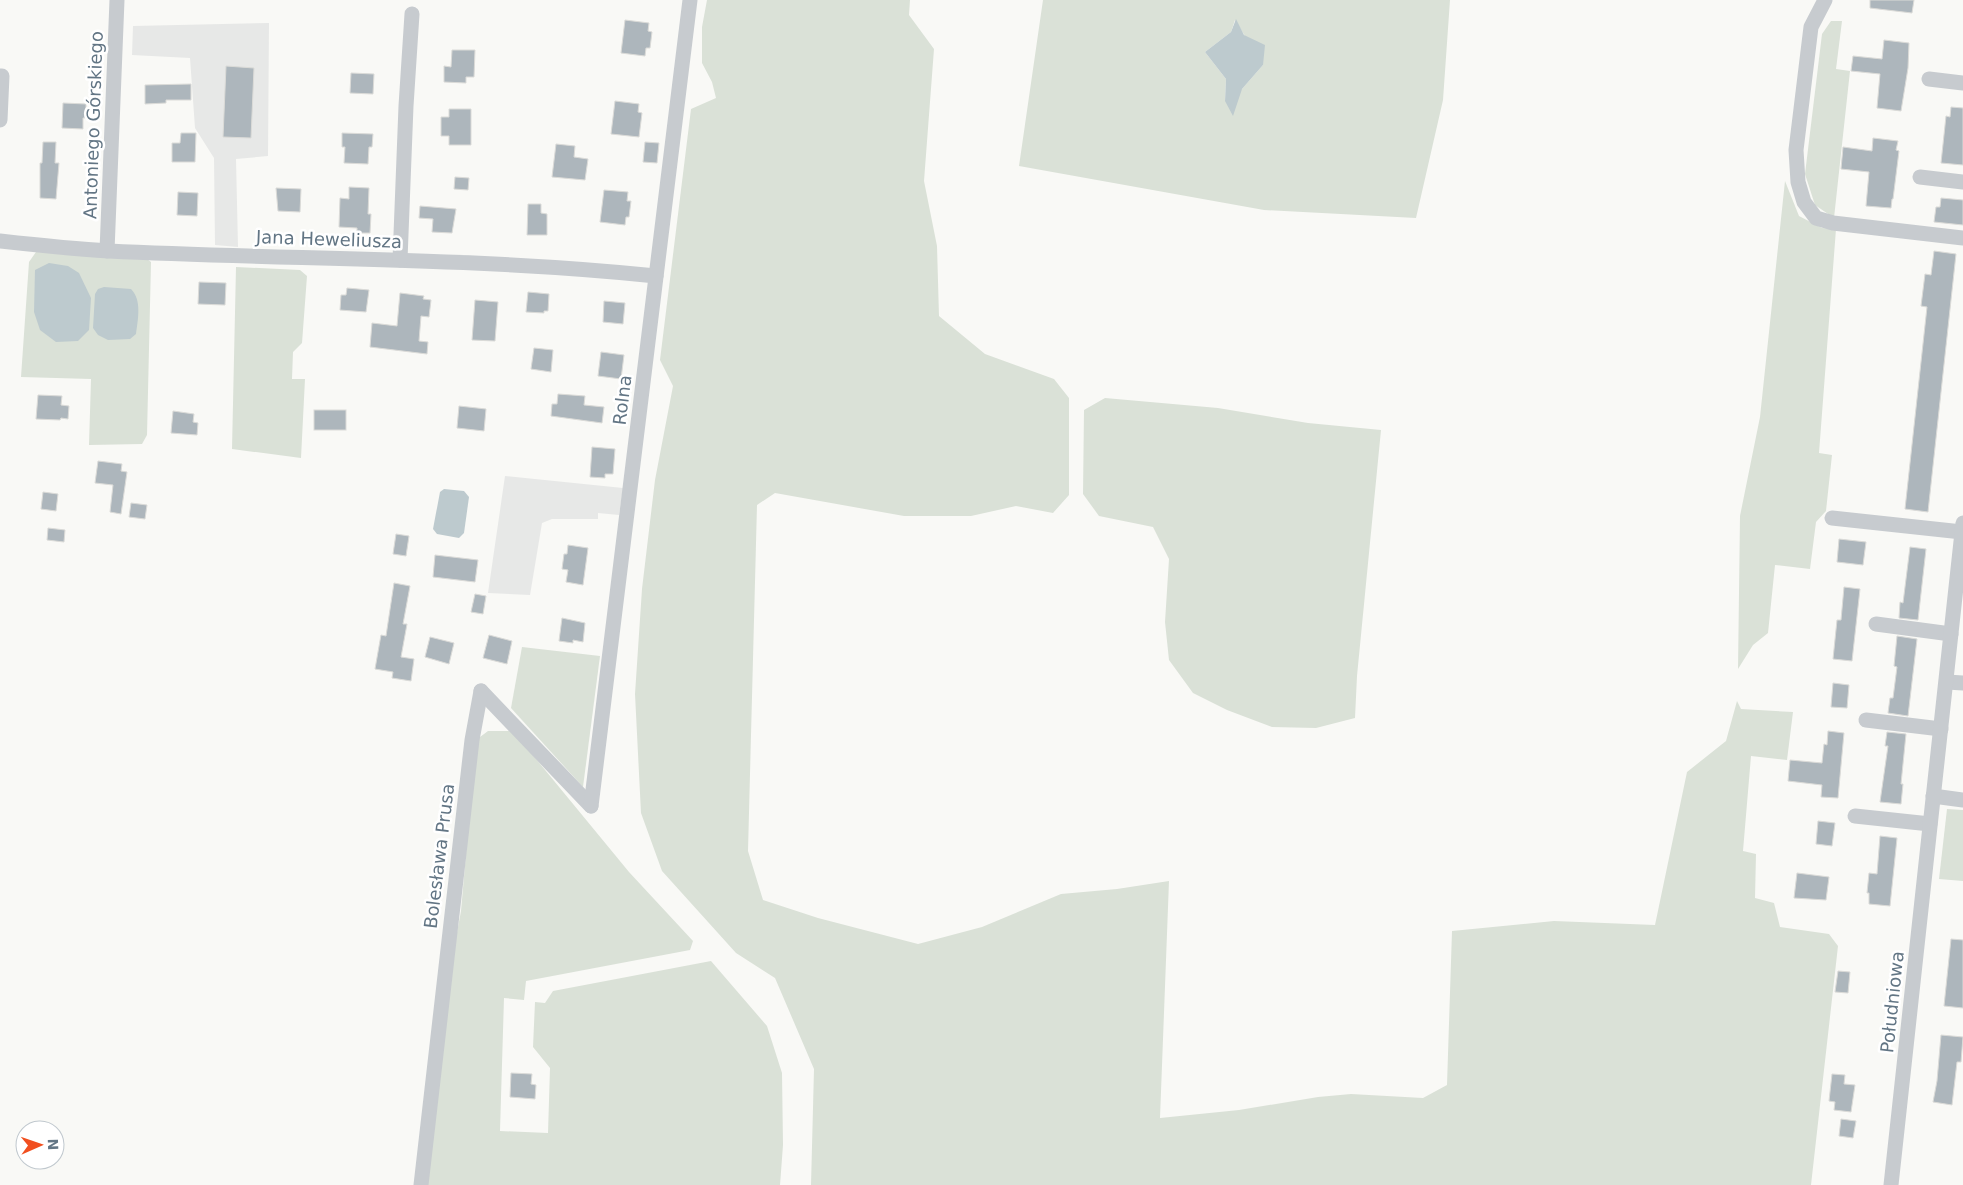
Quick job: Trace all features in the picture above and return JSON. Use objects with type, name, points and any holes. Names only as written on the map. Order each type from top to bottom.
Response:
[{"type":"street","name":"Antoniego Górskiego","points":[[107,251],[117,0]]},
{"type":"street","name":"Rolna","points":[[591,806],[690,0]]},
{"type":"street","points":[[1824,0],[1811,27],[1796,150],[1798,182],[1804,202],[1816,218],[1833,223],[1963,238]]},
{"type":"street","points":[[400,260],[406,106],[412,14]]},
{"type":"street","points":[[0,76],[2,76],[0,120]]},
{"type":"street","points":[[1929,79],[1963,83]]},
{"type":"street","points":[[1920,177],[1963,182]]},
{"type":"street","name":"Jana Heweliusza","points":[[0,242],[107,251],[400,260],[576,268],[656,276]]},
{"type":"street","points":[[1832,518],[1963,528]]},
{"type":"street","name":"Południowa","points":[[1891,1185],[1963,528]]},
{"type":"street","points":[[1876,624],[1951,634]]},
{"type":"street","points":[[1946,682],[1963,683]]},
{"type":"street","name":"Bolesława Prusa","points":[[421,1185],[472,740],[481,691],[591,806]]},
{"type":"street","points":[[1866,720],[1941,729]]},
{"type":"street","points":[[1933,796],[1963,800]]},
{"type":"street","points":[[1855,816],[1930,824]]},
{"type":"shaded area","points":[[707,0],[910,0],[909,15],[934,49],[924,181],[937,246],[939,316],[985,354],[1054,379],[1069,398],[1069,495],[1053,513],[1016,506],[971,516],[904,516],[775,493],[757,505],[748,851],[763,900],[818,918],[918,944],[982,927],[1061,894],[1117,889],[1169,881],[1160,1118],[1239,1110],[1318,1097],[1351,1094],[1423,1098],[1447,1085],[1452,931],[1554,921],[1655,925],[1687,772],[1726,741],[1737,701],[1741,709],[1793,712],[1787,760],[1751,756],[1743,851],[1756,854],[1755,898],[1774,903],[1780,927],[1829,934],[1838,946],[1811,1185],[811,1185],[814,1069],[775,978],[736,953],[662,871],[641,813],[635,694],[642,589],[655,480],[673,386],[660,360],[691,109],[716,98],[712,82],[702,63],[702,27]]},
{"type":"shaded area","points":[[1043,0],[1450,0],[1443,100],[1416,218],[1264,210],[1019,166]],"holes":[[[1235,20],[1263,65],[1242,89],[1225,101],[1226,79],[1205,52],[1231,32]]]},
{"type":"shaded area","points":[[1236,19],[1244,35],[1265,45],[1263,65],[1242,89],[1233,116],[1225,101],[1226,79],[1205,52],[1231,32]]},
{"type":"shaded area","points":[[1831,21],[1842,21],[1836,69],[1850,71],[1834,218],[1815,205],[1805,174],[1822,34]]},
{"type":"shaded area","points":[[269,23],[268,156],[236,159],[238,247],[215,245],[214,158],[195,128],[190,58],[132,55],[133,26]]},
{"type":"shaded area","points":[[1785,181],[1799,216],[1822,228],[1836,229],[1819,453],[1832,455],[1826,511],[1816,522],[1810,569],[1775,565],[1768,633],[1753,645],[1738,669],[1740,516],[1760,417]]},
{"type":"shaded area","points":[[36,252],[143,256],[151,262],[147,435],[142,444],[89,445],[91,379],[21,377],[29,262]]},
{"type":"shaded area","points":[[49,263],[68,266],[79,273],[91,298],[89,330],[78,341],[56,342],[40,330],[34,312],[35,270]]},
{"type":"shaded area","points":[[236,267],[300,270],[307,276],[302,343],[293,352],[292,379],[305,379],[301,458],[232,449]]},
{"type":"shaded area","points":[[104,287],[131,289],[137,299],[138,322],[136,334],[130,339],[108,340],[98,335],[93,328],[95,294],[98,289]]},
{"type":"shaded area","points":[[1105,398],[1218,408],[1308,423],[1381,430],[1357,676],[1355,718],[1316,728],[1272,727],[1227,710],[1193,693],[1169,660],[1165,622],[1169,559],[1153,527],[1099,516],[1083,494],[1084,410]]},
{"type":"shaded area","points":[[505,476],[623,488],[619,515],[598,513],[598,519],[552,519],[542,523],[530,595],[488,593]]},
{"type":"shaded area","points":[[444,489],[464,491],[469,497],[464,533],[459,538],[437,534],[433,529],[440,492]]},
{"type":"shaded area","points":[[522,647],[600,656],[583,787],[511,708]]},
{"type":"shaded area","points":[[488,731],[513,731],[629,872],[693,941],[690,950],[526,981],[524,1000],[504,998],[500,1131],[548,1133],[550,1068],[533,1047],[535,1002],[545,1003],[553,991],[711,961],[767,1026],[782,1073],[783,1145],[780,1185],[427,1185],[451,965],[461,911],[476,740]]},
{"type":"shaded area","points":[[1947,809],[1963,810],[1963,881],[1939,879]]},
{"type":"building","points":[[1870,0],[1914,0],[1912,13],[1870,8]]},
{"type":"building","points":[[625,20],[649,23],[648,31],[652,32],[650,48],[646,48],[645,56],[621,53]]},
{"type":"building","points":[[1884,40],[1909,43],[1908,68],[1901,111],[1877,108],[1880,74],[1851,71],[1853,56],[1882,59]]},
{"type":"building","points":[[452,50],[475,50],[474,77],[466,77],[466,83],[444,82],[444,66],[451,67]]},
{"type":"building","points":[[226,66],[254,68],[251,138],[223,137]]},
{"type":"building","points":[[351,73],[374,74],[373,94],[350,93]]},
{"type":"building","points":[[191,84],[191,100],[166,100],[166,103],[145,104],[145,85]]},
{"type":"building","points":[[615,101],[639,104],[638,112],[642,113],[639,137],[611,134]]},
{"type":"building","points":[[63,103],[86,104],[86,118],[83,118],[83,129],[62,128]]},
{"type":"building","points":[[1951,107],[1963,108],[1963,165],[1941,163],[1946,116],[1950,117]]},
{"type":"building","points":[[449,109],[471,109],[471,145],[449,145],[449,136],[441,136],[441,117],[449,117]]},
{"type":"building","points":[[181,133],[196,133],[195,162],[172,162],[172,143],[180,143]]},
{"type":"building","points":[[342,133],[373,134],[372,147],[369,147],[368,164],[344,163],[345,147],[342,147]]},
{"type":"building","points":[[1873,138],[1898,141],[1896,150],[1899,151],[1891,208],[1866,206],[1869,172],[1841,169],[1843,147],[1872,151]]},
{"type":"building","points":[[43,142],[56,142],[55,163],[59,163],[56,199],[40,198],[40,163],[42,163]]},
{"type":"building","points":[[645,142],[659,143],[657,163],[643,162]]},
{"type":"building","points":[[556,144],[575,146],[574,157],[588,159],[585,180],[552,177]]},
{"type":"building","points":[[455,177],[469,178],[468,190],[454,189]]},
{"type":"building","points":[[349,187],[369,188],[368,214],[371,214],[370,233],[357,233],[357,228],[339,227],[340,198],[349,199]]},
{"type":"building","points":[[276,188],[301,189],[300,212],[278,211]]},
{"type":"building","points":[[604,190],[628,192],[627,201],[631,201],[629,217],[626,217],[625,225],[600,222]]},
{"type":"building","points":[[178,192],[198,193],[197,216],[177,215]]},
{"type":"building","points":[[1941,198],[1963,200],[1963,225],[1934,222],[1936,207],[1940,207]]},
{"type":"building","points":[[528,204],[541,204],[541,213],[547,214],[547,235],[527,235]]},
{"type":"building","points":[[420,206],[456,209],[452,233],[432,232],[433,219],[419,218]]},
{"type":"building","points":[[1934,251],[1956,254],[1928,512],[1905,509],[1927,307],[1921,306],[1925,274],[1931,275]]},
{"type":"building","points":[[199,282],[226,283],[225,305],[198,304]]},
{"type":"building","points":[[347,288],[369,290],[366,312],[340,310],[341,295],[346,295]]},
{"type":"building","points":[[528,292],[549,294],[548,311],[544,311],[544,313],[526,312]]},
{"type":"building","points":[[400,293],[424,296],[423,299],[431,300],[429,317],[421,316],[419,341],[428,342],[427,354],[370,347],[372,323],[397,326]]},
{"type":"building","points":[[475,300],[498,302],[495,341],[472,340]]},
{"type":"building","points":[[604,301],[625,303],[623,324],[603,322]]},
{"type":"building","points":[[534,348],[553,350],[551,372],[531,369]]},
{"type":"building","points":[[601,352],[624,355],[621,379],[598,376]]},
{"type":"building","points":[[558,394],[585,396],[584,405],[604,407],[602,423],[551,416],[552,404],[557,404]]},
{"type":"building","points":[[38,395],[62,396],[61,405],[69,406],[68,419],[36,419]]},
{"type":"building","points":[[459,406],[486,409],[484,431],[457,428]]},
{"type":"building","points":[[314,410],[346,410],[346,430],[314,430]]},
{"type":"building","points":[[173,411],[194,414],[193,422],[198,423],[197,435],[171,433]]},
{"type":"building","points":[[592,447],[615,449],[613,474],[605,474],[605,478],[590,477]]},
{"type":"building","points":[[98,461],[122,464],[121,471],[127,472],[121,514],[110,512],[113,485],[95,483]]},
{"type":"building","points":[[43,492],[58,494],[56,511],[41,509]]},
{"type":"building","points":[[131,503],[147,505],[145,519],[129,517]]},
{"type":"building","points":[[48,528],[65,530],[64,542],[47,540]]},
{"type":"building","points":[[396,534],[409,536],[406,556],[393,554]]},
{"type":"building","points":[[1839,539],[1866,542],[1863,565],[1837,562]]},
{"type":"building","points":[[568,545],[588,548],[583,585],[566,582],[568,570],[562,569],[564,554],[567,554]]},
{"type":"building","points":[[1910,547],[1926,549],[1918,620],[1899,618],[1900,602],[1903,603]]},
{"type":"building","points":[[435,555],[478,560],[475,582],[433,577]]},
{"type":"building","points":[[394,583],[410,586],[403,624],[407,624],[401,657],[414,659],[411,681],[392,678],[393,672],[375,669],[381,635],[386,636]]},
{"type":"building","points":[[1844,587],[1860,589],[1852,661],[1833,659],[1837,620],[1841,620]]},
{"type":"building","points":[[475,594],[486,596],[483,614],[471,612]]},
{"type":"building","points":[[562,618],[585,623],[583,642],[573,640],[573,643],[559,641]]},
{"type":"building","points":[[489,635],[512,641],[507,664],[483,658]]},
{"type":"building","points":[[1897,636],[1917,639],[1908,716],[1888,713],[1890,698],[1893,698],[1897,667],[1894,666]]},
{"type":"building","points":[[430,637],[454,643],[449,664],[425,657]]},
{"type":"building","points":[[1833,683],[1849,685],[1847,708],[1831,707]]},
{"type":"building","points":[[1828,731],[1844,733],[1838,798],[1821,797],[1822,785],[1788,781],[1790,760],[1822,763],[1824,744],[1827,745]]},
{"type":"building","points":[[1887,732],[1906,734],[1901,804],[1880,802],[1888,746],[1885,746]]},
{"type":"building","points":[[1818,821],[1835,823],[1832,846],[1816,844]]},
{"type":"building","points":[[1880,836],[1897,838],[1890,906],[1869,904],[1869,893],[1867,893],[1869,873],[1877,874]]},
{"type":"building","points":[[1797,873],[1829,877],[1826,900],[1794,898]]},
{"type":"building","points":[[1951,939],[1963,940],[1963,1008],[1944,1006]]},
{"type":"building","points":[[1838,971],[1850,972],[1848,993],[1835,992]]},
{"type":"building","points":[[1941,1035],[1963,1037],[1961,1062],[1957,1062],[1952,1105],[1933,1102]]},
{"type":"building","points":[[511,1073],[532,1074],[531,1084],[536,1085],[535,1099],[510,1097]]},
{"type":"building","points":[[1832,1074],[1845,1075],[1844,1084],[1855,1085],[1851,1112],[1834,1110],[1835,1102],[1829,1101]]},
{"type":"building","points":[[1841,1119],[1856,1121],[1853,1138],[1839,1136]]}]
